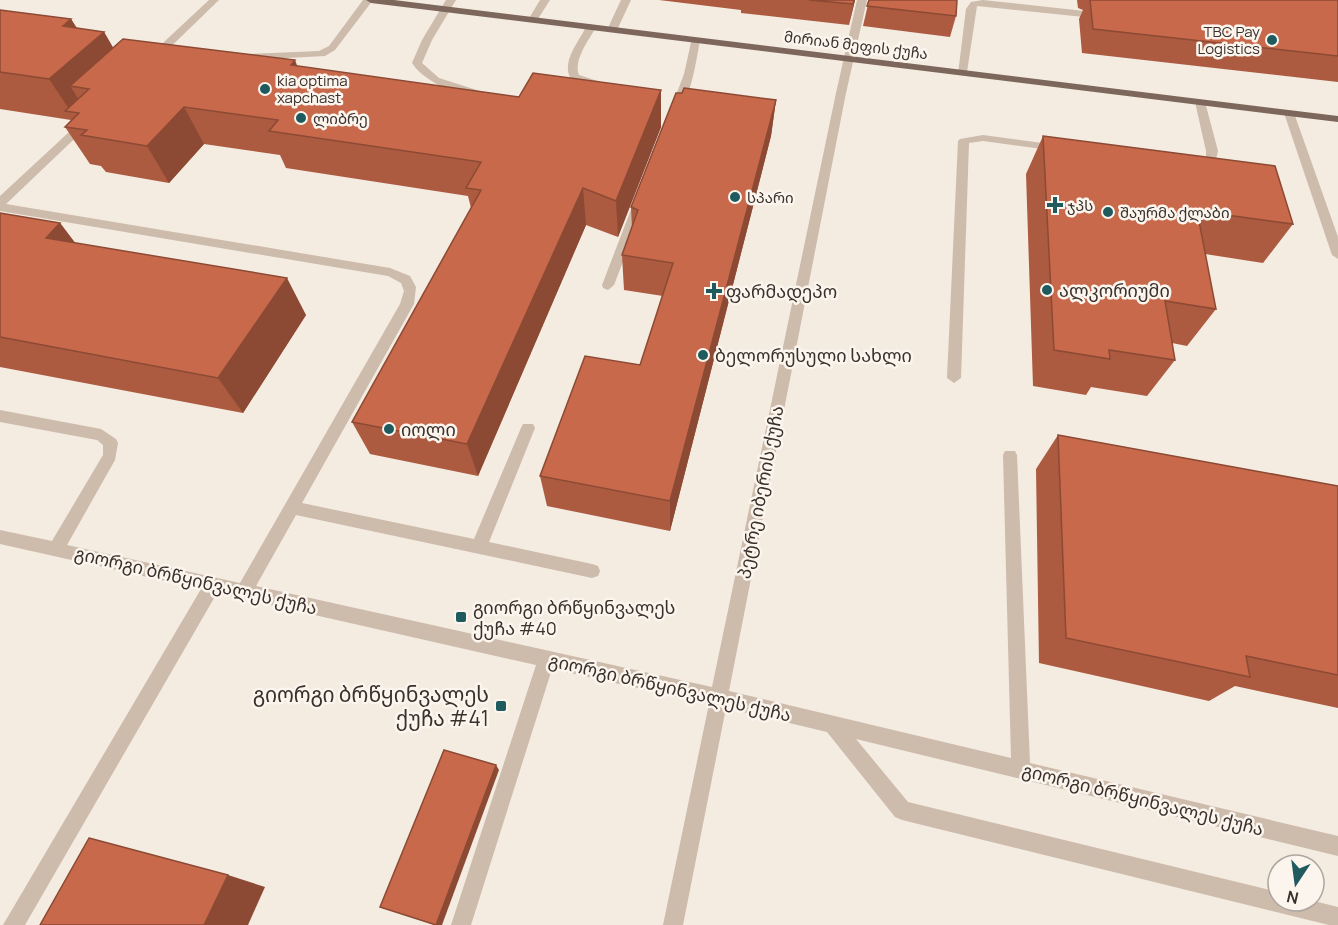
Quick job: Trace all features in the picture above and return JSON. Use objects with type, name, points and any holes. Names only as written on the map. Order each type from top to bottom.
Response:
[{"type":"main road","name":"მირიან მეფის ქუჩა","points":[[370,0],[448,5],[533,20],[1338,119]]},
{"type":"street","points":[[142,69],[214,0]]},
{"type":"street","points":[[241,57],[321,54],[332,48],[370,0]]},
{"type":"street","points":[[533,20],[545,0]]},
{"type":"street","points":[[612,30],[626,0]]},
{"type":"street","name":"პეტრე იბერის ქუჩა","points":[[673,925],[848,59],[862,0]]},
{"type":"street","points":[[962,72],[971,9],[974,4],[983,3],[1084,14]]},
{"type":"street","points":[[448,5],[427,40],[417,63],[421,71],[435,80],[491,98]]},
{"type":"street","points":[[591,27],[574,59],[572,71],[575,76],[617,91]]},
{"type":"street","points":[[673,117],[687,96],[695,40]]},
{"type":"street","points":[[1184,164],[1201,164],[1211,161],[1212,151],[1200,102]]},
{"type":"street","points":[[1289,113],[1338,255]]},
{"type":"street","points":[[0,205],[90,118]]},
{"type":"street","points":[[954,378],[964,141],[983,138],[1066,149]]},
{"type":"street","points":[[608,285],[642,196]]},
{"type":"street","points":[[0,205],[390,272],[401,276],[409,284],[411,293],[407,304],[244,591]]},
{"type":"street","points":[[0,416],[101,435],[111,443],[110,456],[56,549]]},
{"type":"street","points":[[479,548],[528,428]]},
{"type":"street","points":[[1010,455],[1022,770]]},
{"type":"street","points":[[291,507],[592,571]]},
{"type":"street","name":"გიორგი ბრწყინვალეს ქუჩა","points":[[0,537],[718,697],[1338,846]]},
{"type":"street","points":[[13,925],[213,584]]},
{"type":"street","points":[[461,925],[547,658]]},
{"type":"street","points":[[832,724],[902,810],[1338,917]]},
{"type":"building","points":[[809,0],[854,0],[853,4]]},
{"type":"building","points":[[869,0],[957,0],[956,16],[867,6]]},
{"type":"building","points":[[1090,0],[1338,0],[1338,56],[1093,29]]},
{"type":"building","points":[[0,10],[71,19],[63,26],[104,32],[49,79],[0,72]]},
{"type":"building","points":[[123,39],[295,60],[291,65],[519,97],[533,73],[661,90],[616,201],[583,188],[467,444],[352,422],[481,190],[466,188],[481,162],[269,131],[278,120],[184,107],[147,146],[81,135],[87,130],[65,127],[79,113],[65,111],[89,89],[70,86]]},
{"type":"building","points":[[684,88],[776,100],[670,501],[540,476],[585,356],[640,365],[673,263],[622,255],[638,210],[631,207],[676,93],[682,93]]},
{"type":"building","points":[[1043,136],[1275,166],[1293,224],[1197,211],[1216,309],[1165,301],[1175,360],[1109,350],[1110,359],[1054,350]]},
{"type":"building","points":[[0,213],[60,223],[46,238],[287,278],[218,378],[0,337]]},
{"type":"building","points":[[1058,435],[1338,486],[1338,675],[1246,656],[1250,677],[1066,638]]},
{"type":"building","points":[[444,750],[496,765],[436,925],[380,907]]},
{"type":"building","points":[[89,838],[228,875],[204,925],[40,925]]},
{"type":"place","name":"TBC Pay Logistics","points":[[1272,40]]},
{"type":"place","name":"kia optima xapchast","points":[[265,89]]},
{"type":"place","name":"ლიბრე","points":[[301,118]]},
{"type":"place","name":"სპარი","points":[[735,197]]},
{"type":"place","name":"ჯპს","points":[[1055,205]]},
{"type":"place","name":"შაურმა ქლაბი","points":[[1108,212]]},
{"type":"place","name":"ალკორიუმი","points":[[1047,290]]},
{"type":"place","name":"ფარმადეპო","points":[[714,291]]},
{"type":"place","name":"ბელორუსული სახლი","points":[[703,355]]},
{"type":"place","name":"იოლი","points":[[389,429]]},
{"type":"place","name":"გიორგი ბრწყინვალეს ქუჩა #40","points":[[461,617]]},
{"type":"place","name":"გიორგი ბრწყინვალეს ქუჩა #41","points":[[501,706]]}]
